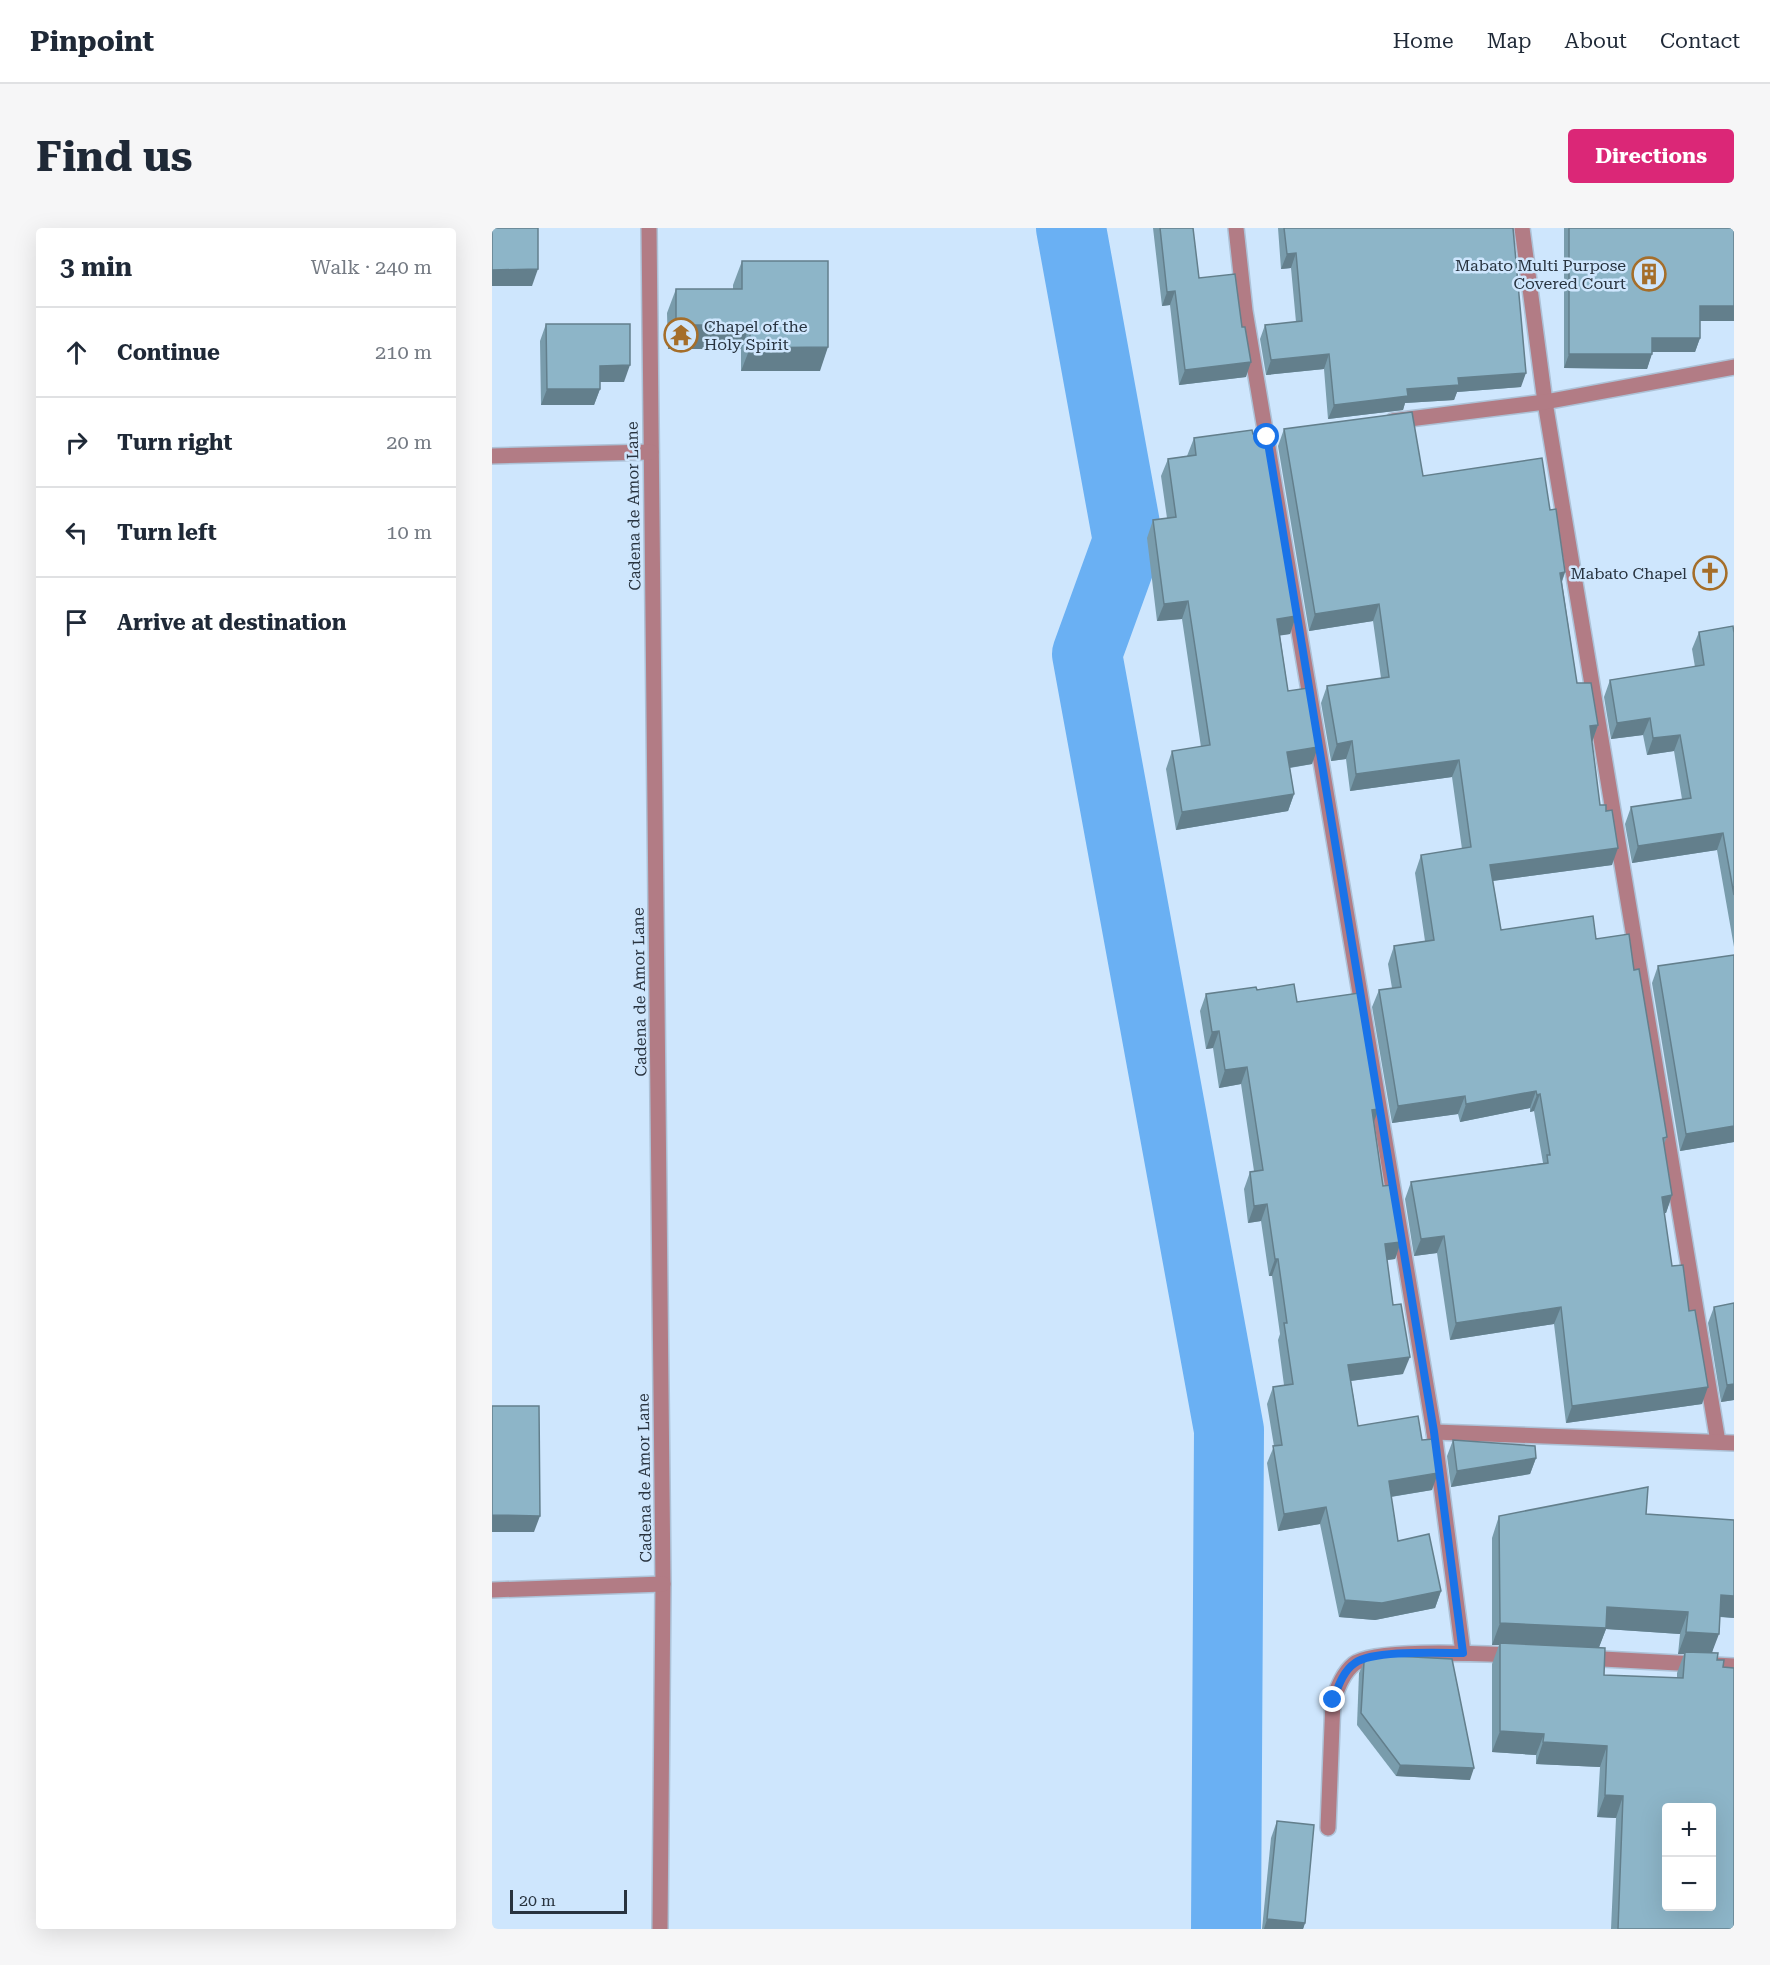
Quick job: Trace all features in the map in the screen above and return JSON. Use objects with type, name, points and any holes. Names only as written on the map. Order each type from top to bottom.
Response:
[{"type":"street","name":"Cadena de Amor Lane","points":[[492,1590],[663,1584],[649,228]]},
{"type":"street","points":[[1236,228],[1245,311],[1273,436],[1434,1432],[1463,1653]]},
{"type":"street","points":[[1522,228],[1545,402],[1718,1442]]},
{"type":"street","points":[[1383,422],[1545,402],[1734,367]]},
{"type":"street","points":[[492,456],[651,452]]},
{"type":"street","points":[[1434,1432],[1734,1443]]},
{"type":"street","points":[[660,1929],[663,1584]]},
{"type":"street","points":[[1328,1828],[1333,1700],[1340,1682],[1355,1663],[1374,1655],[1463,1653],[1534,1656]]},
{"type":"street","points":[[1569,1658],[1734,1666]]},
{"type":"building","points":[[492,228],[538,228],[538,269],[492,270]]},
{"type":"building","points":[[1160,228],[1193,228],[1199,278],[1235,274],[1242,327],[1245,327],[1251,362],[1185,370],[1175,291],[1167,292]]},
{"type":"building","points":[[1284,228],[1513,228],[1526,373],[1458,378],[1459,385],[1407,389],[1408,396],[1334,405],[1329,354],[1271,360],[1265,325],[1302,321],[1296,253],[1287,254]]},
{"type":"building","name":"Mabato Multi Purpose Covered Court","points":[[1569,228],[1734,228],[1734,306],[1700,306],[1700,338],[1652,338],[1652,354],[1569,354]]},
{"type":"building","points":[[742,261],[828,261],[828,347],[750,348],[750,325],[676,325],[676,289],[742,289]]},
{"type":"building","points":[[546,324],[630,324],[630,365],[600,366],[600,389],[547,389]]},
{"type":"building","points":[[1412,412],[1423,476],[1542,458],[1550,510],[1556,509],[1565,572],[1560,573],[1577,683],[1591,683],[1598,725],[1590,726],[1600,805],[1606,805],[1606,811],[1612,810],[1618,848],[1490,865],[1501,930],[1593,916],[1596,939],[1629,934],[1634,970],[1639,969],[1667,1137],[1663,1138],[1672,1195],[1662,1197],[1672,1266],[1683,1265],[1689,1311],[1695,1310],[1708,1387],[1572,1406],[1561,1307],[1456,1323],[1444,1236],[1421,1239],[1411,1182],[1548,1163],[1547,1155],[1550,1155],[1540,1094],[1537,1095],[1536,1091],[1466,1104],[1465,1096],[1398,1106],[1379,990],[1401,987],[1394,946],[1434,940],[1421,855],[1471,847],[1459,760],[1356,774],[1352,741],[1337,744],[1327,686],[1389,677],[1379,604],[1315,614],[1284,429]]},
{"type":"building","points":[[1252,430],[1253,434],[1265,432],[1296,616],[1277,619],[1288,691],[1308,688],[1318,747],[1287,752],[1294,794],[1182,812],[1172,751],[1210,745],[1188,601],[1164,604],[1153,520],[1176,517],[1168,459],[1196,455],[1194,438]]},
{"type":"building","points":[[1733,626],[1734,895],[1723,833],[1638,846],[1631,807],[1691,798],[1680,735],[1653,738],[1650,718],[1617,723],[1610,680],[1704,665],[1699,632]]},
{"type":"building","points":[[1734,955],[1734,1126],[1686,1134],[1658,966]]},
{"type":"building","points":[[1294,984],[1297,1002],[1359,993],[1379,1109],[1372,1110],[1383,1186],[1392,1185],[1401,1242],[1385,1244],[1393,1305],[1401,1304],[1410,1357],[1348,1365],[1358,1426],[1418,1416],[1422,1440],[1434,1439],[1438,1473],[1389,1481],[1398,1541],[1429,1534],[1441,1591],[1382,1603],[1345,1600],[1326,1507],[1284,1514],[1273,1446],[1282,1445],[1273,1387],[1293,1384],[1278,1259],[1275,1259],[1267,1204],[1254,1206],[1250,1172],[1263,1170],[1247,1067],[1225,1070],[1219,1031],[1212,1032],[1206,994]]},
{"type":"building","points":[[1734,1303],[1734,1384],[1727,1385],[1714,1307]]},
{"type":"building","points":[[492,1406],[539,1406],[540,1516],[492,1515]]},
{"type":"building","points":[[1453,1440],[1535,1446],[1536,1458],[1457,1471]]},
{"type":"building","points":[[1648,1487],[1646,1514],[1734,1520],[1734,1596],[1721,1595],[1719,1634],[1686,1632],[1688,1612],[1607,1607],[1606,1628],[1500,1623],[1499,1516]]},
{"type":"building","points":[[1500,1643],[1605,1648],[1604,1675],[1683,1678],[1685,1652],[1718,1653],[1717,1660],[1724,1660],[1723,1667],[1734,1668],[1734,1929],[1618,1929],[1623,1796],[1605,1795],[1607,1746],[1543,1742],[1544,1734],[1500,1731]]},
{"type":"building","points":[[1375,1655],[1452,1659],[1474,1768],[1400,1765],[1361,1713],[1364,1662]]},
{"type":"building","points":[[1277,1821],[1314,1825],[1305,1923],[1267,1919]]},
{"type":"waterway","points":[[1071,228],[1128,541],[1087,654],[1229,1430],[1226,1929]]},
{"type":"place","name":"Mabato Multi Purpose Covered Court","points":[[1649,274]]},
{"type":"place","name":"Chapel of the Holy Spirit","points":[[681,335]]},
{"type":"place","name":"Mabato Chapel","points":[[1710,573]]},
{"type":"route","points":[[1267,437],[1434,1432],[1463,1653],[1374,1655],[1355,1663],[1340,1682],[1333,1700]]}]
